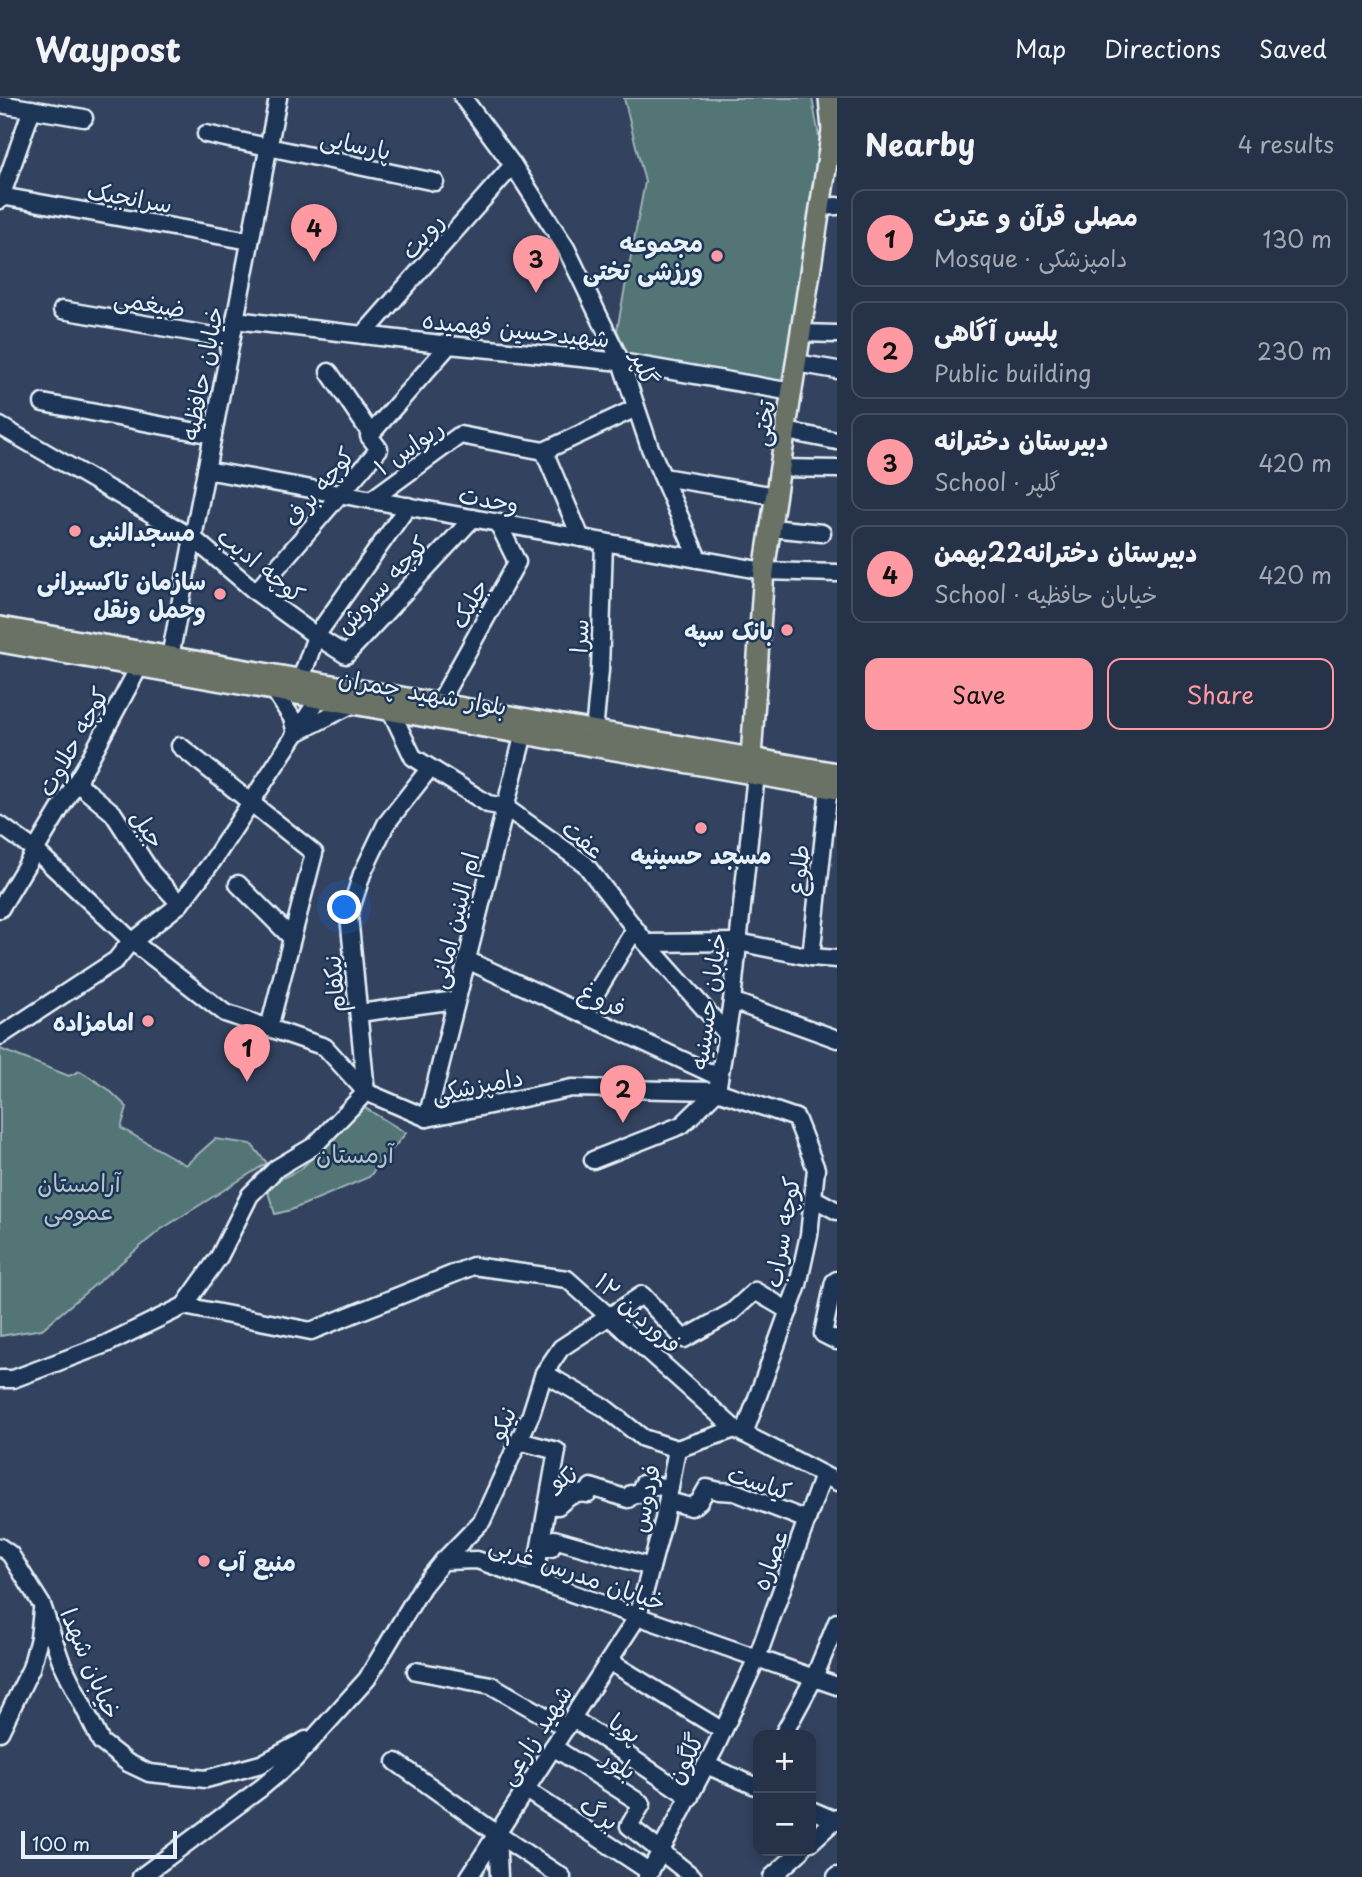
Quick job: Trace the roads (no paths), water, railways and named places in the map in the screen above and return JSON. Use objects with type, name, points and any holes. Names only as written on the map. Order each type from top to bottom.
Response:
[{"type":"main road","name":"تختی","points":[[754,766],[764,571],[801,333],[828,207],[834,130],[829,98]]},
{"type":"main road","name":"بلوار شهید چمران","points":[[0,627],[439,703],[526,726],[754,766]]},
{"type":"main road","name":"بلوار شهید چمران","points":[[0,642],[391,711],[594,732],[834,783]]},
{"type":"street","name":"خیابان حافظیه","points":[[170,657],[278,98]]},
{"type":"street","name":"گلپر","points":[[463,98],[513,165],[566,248],[621,362],[636,408],[698,559]]},
{"type":"street","points":[[0,104],[84,118]]},
{"type":"street","points":[[1,198],[32,109]]},
{"type":"street","name":"پارسایی","points":[[206,134],[435,182]]},
{"type":"street","name":"رویت","points":[[363,335],[513,165]]},
{"type":"street","name":"سرانجیک","points":[[1,198],[250,241]]},
{"type":"street","name":"ضیغمی","points":[[62,310],[231,340]]},
{"type":"street","name":"شهیدحسین فهمیده","points":[[235,320],[621,362],[792,392]]},
{"type":"street","points":[[801,333],[837,334]]},
{"type":"street","name":"کوچه برف","points":[[256,592],[379,449],[369,436],[449,345]]},
{"type":"street","points":[[796,363],[837,370]]},
{"type":"street","points":[[329,372],[371,434]]},
{"type":"street","points":[[43,403],[213,435]]},
{"type":"street","points":[[581,538],[544,451],[636,408]]},
{"type":"street","name":"کوچه ادیب","points":[[0,426],[193,538],[256,592],[316,636],[301,679]]},
{"type":"street","points":[[786,431],[837,441]]},
{"type":"street","name":"ریواس ۱","points":[[371,500],[460,435],[544,451]]},
{"type":"street","points":[[780,468],[837,470]]},
{"type":"street","name":"وحدت","points":[[206,470],[764,571],[837,573]]},
{"type":"street","points":[[663,477],[776,496]]},
{"type":"street","points":[[316,636],[408,506]]},
{"type":"street","name":"کوچه سروش","points":[[316,636],[346,655],[473,518]]},
{"type":"street","name":"جلبک","points":[[439,703],[517,562],[498,523]]},
{"type":"street","points":[[771,528],[822,533]]},
{"type":"street","name":"سرا","points":[[594,732],[600,670],[604,542]]},
{"type":"street","name":"کوچه حلاوت","points":[[0,909],[76,782],[139,667]]},
{"type":"street","points":[[274,690],[292,718],[296,733]]},
{"type":"street","points":[[0,1036],[116,960],[130,944],[180,904],[212,862],[319,698]]},
{"type":"street","points":[[296,733],[353,704]]},
{"type":"street","name":"عفت","points":[[391,711],[413,757],[488,804],[505,807],[585,863],[646,943],[726,1033]]},
{"type":"street","name":"ام البنین امانی","points":[[427,1118],[526,726]]},
{"type":"street","points":[[180,746],[314,853],[269,1028]]},
{"type":"street","name":"خیابان حسینیه","points":[[593,1160],[681,1125],[718,1084],[732,1001],[754,766]]},
{"type":"street","name":"نیکفام","points":[[366,1092],[349,915],[362,874],[386,824],[430,768]]},
{"type":"street","name":"جبل","points":[[76,782],[113,813],[151,872],[180,904]]},
{"type":"street","name":"طلوع","points":[[811,957],[834,783]]},
{"type":"street","name":"دامپزشکی","points":[[0,825],[36,850],[130,944],[225,1013],[325,1047],[366,1092],[427,1118],[572,1088],[718,1084]]},
{"type":"street","points":[[238,884],[292,938]]},
{"type":"street","points":[[583,1014],[635,929]]},
{"type":"street","points":[[646,943],[738,942],[811,957],[837,959]]},
{"type":"street","points":[[0,1024],[109,951],[130,944]]},
{"type":"street","name":"فروغ","points":[[467,960],[583,1014],[718,1084]]},
{"type":"street","points":[[359,1013],[456,1000]]},
{"type":"street","points":[[732,1001],[837,1039]]},
{"type":"street","name":"کوچه سراب","points":[[718,1084],[796,1118],[816,1169],[798,1285],[740,1431]]},
{"type":"street","points":[[0,1379],[13,1379],[106,1344],[184,1306],[219,1257],[250,1195],[277,1168],[314,1146],[366,1092]]},
{"type":"street","points":[[813,1198],[837,1211]]},
{"type":"street","name":"۱۲ فروردین","points":[[184,1306],[311,1331],[473,1266],[567,1279],[740,1431],[830,1479]]},
{"type":"street","points":[[837,1280],[834,1282],[823,1334],[837,1341]]},
{"type":"street","name":"نیکو","points":[[443,1561],[482,1521],[531,1415],[544,1373],[561,1348],[642,1296],[684,1339],[732,1312],[755,1291],[789,1311]]},
{"type":"street","points":[[544,1373],[605,1408],[643,1438],[677,1449]]},
{"type":"street","name":"فردوس","points":[[638,1616],[669,1494],[677,1449],[740,1431]]},
{"type":"street","name":"نکو","points":[[519,1441],[557,1451],[534,1580]]},
{"type":"street","name":"عصاره","points":[[757,1658],[807,1520],[830,1479]]},
{"type":"street","name":"نکو","points":[[548,1505],[558,1506],[569,1496],[579,1492],[588,1494],[591,1487],[628,1499],[631,1494],[638,1494],[643,1484],[669,1494]]},
{"type":"street","name":"کیاست","points":[[669,1494],[691,1507],[699,1502],[707,1488],[735,1492],[807,1520]]},
{"type":"street","points":[[540,1548],[551,1548],[554,1539],[651,1567]]},
{"type":"street","name":"خیابان شهدا","points":[[0,1547],[10,1554],[42,1605],[61,1661],[101,1742],[128,1763],[149,1773],[206,1779],[261,1765],[318,1733]]},
{"type":"street","name":"خیابان مدرس غربی","points":[[443,1561],[477,1560],[837,1686]]},
{"type":"street","points":[[141,1877],[261,1788],[294,1760],[367,1679],[422,1587],[443,1561]]},
{"type":"street","points":[[0,1732],[30,1668],[39,1638],[42,1605]]},
{"type":"street","name":"شهید زارعی","points":[[469,1877],[638,1616]]},
{"type":"street","points":[[786,1730],[814,1678],[837,1622]]},
{"type":"street","name":"گلگون","points":[[649,1875],[757,1658]]},
{"type":"street","points":[[609,1661],[723,1731]]},
{"type":"street","name":"پویا","points":[[416,1671],[491,1685],[569,1723],[690,1797]]},
{"type":"street","name":"بلور","points":[[553,1747],[642,1804],[629,1826],[693,1877]]},
{"type":"street","points":[[396,1762],[562,1877]]},
{"type":"street","points":[[706,1765],[753,1784]]},
{"type":"street","name":"برگ","points":[[526,1790],[649,1875]]},
{"type":"street","points":[[816,1812],[836,1820],[816,1838]]},
{"type":"street","points":[[497,1834],[499,1877]]},
{"type":"street","points":[[772,1877],[795,1856]]},
{"type":"place","name":"مجموعه ورزشی تختی","points":[[717,256]]},
{"type":"place","name":"دبیرستان دخترانه22بهمن","points":[[314,262]]},
{"type":"place","name":"دبیرستان دخترانه","points":[[536,293]]},
{"type":"place","name":"مسجدالنبی","points":[[75,531]]},
{"type":"place","name":"سازمان تاکسیرانی وحمل ونقل","points":[[220,594]]},
{"type":"place","name":"بانک سپه","points":[[787,630]]},
{"type":"place","name":"مسجد حسینیه","points":[[701,828]]},
{"type":"place","name":"امامزاده","points":[[148,1021]]},
{"type":"place","name":"مصلی قرآن و عترت","points":[[247,1082]]},
{"type":"place","name":"پلیس آگاهی","points":[[623,1123]]},
{"type":"place","name":"منبع آب","points":[[204,1561]]},
{"type":"park label","name":"آرمستان","points":[[355,1153]]},
{"type":"park label","name":"آرامستان عمومی","points":[[79,1196]]}]
